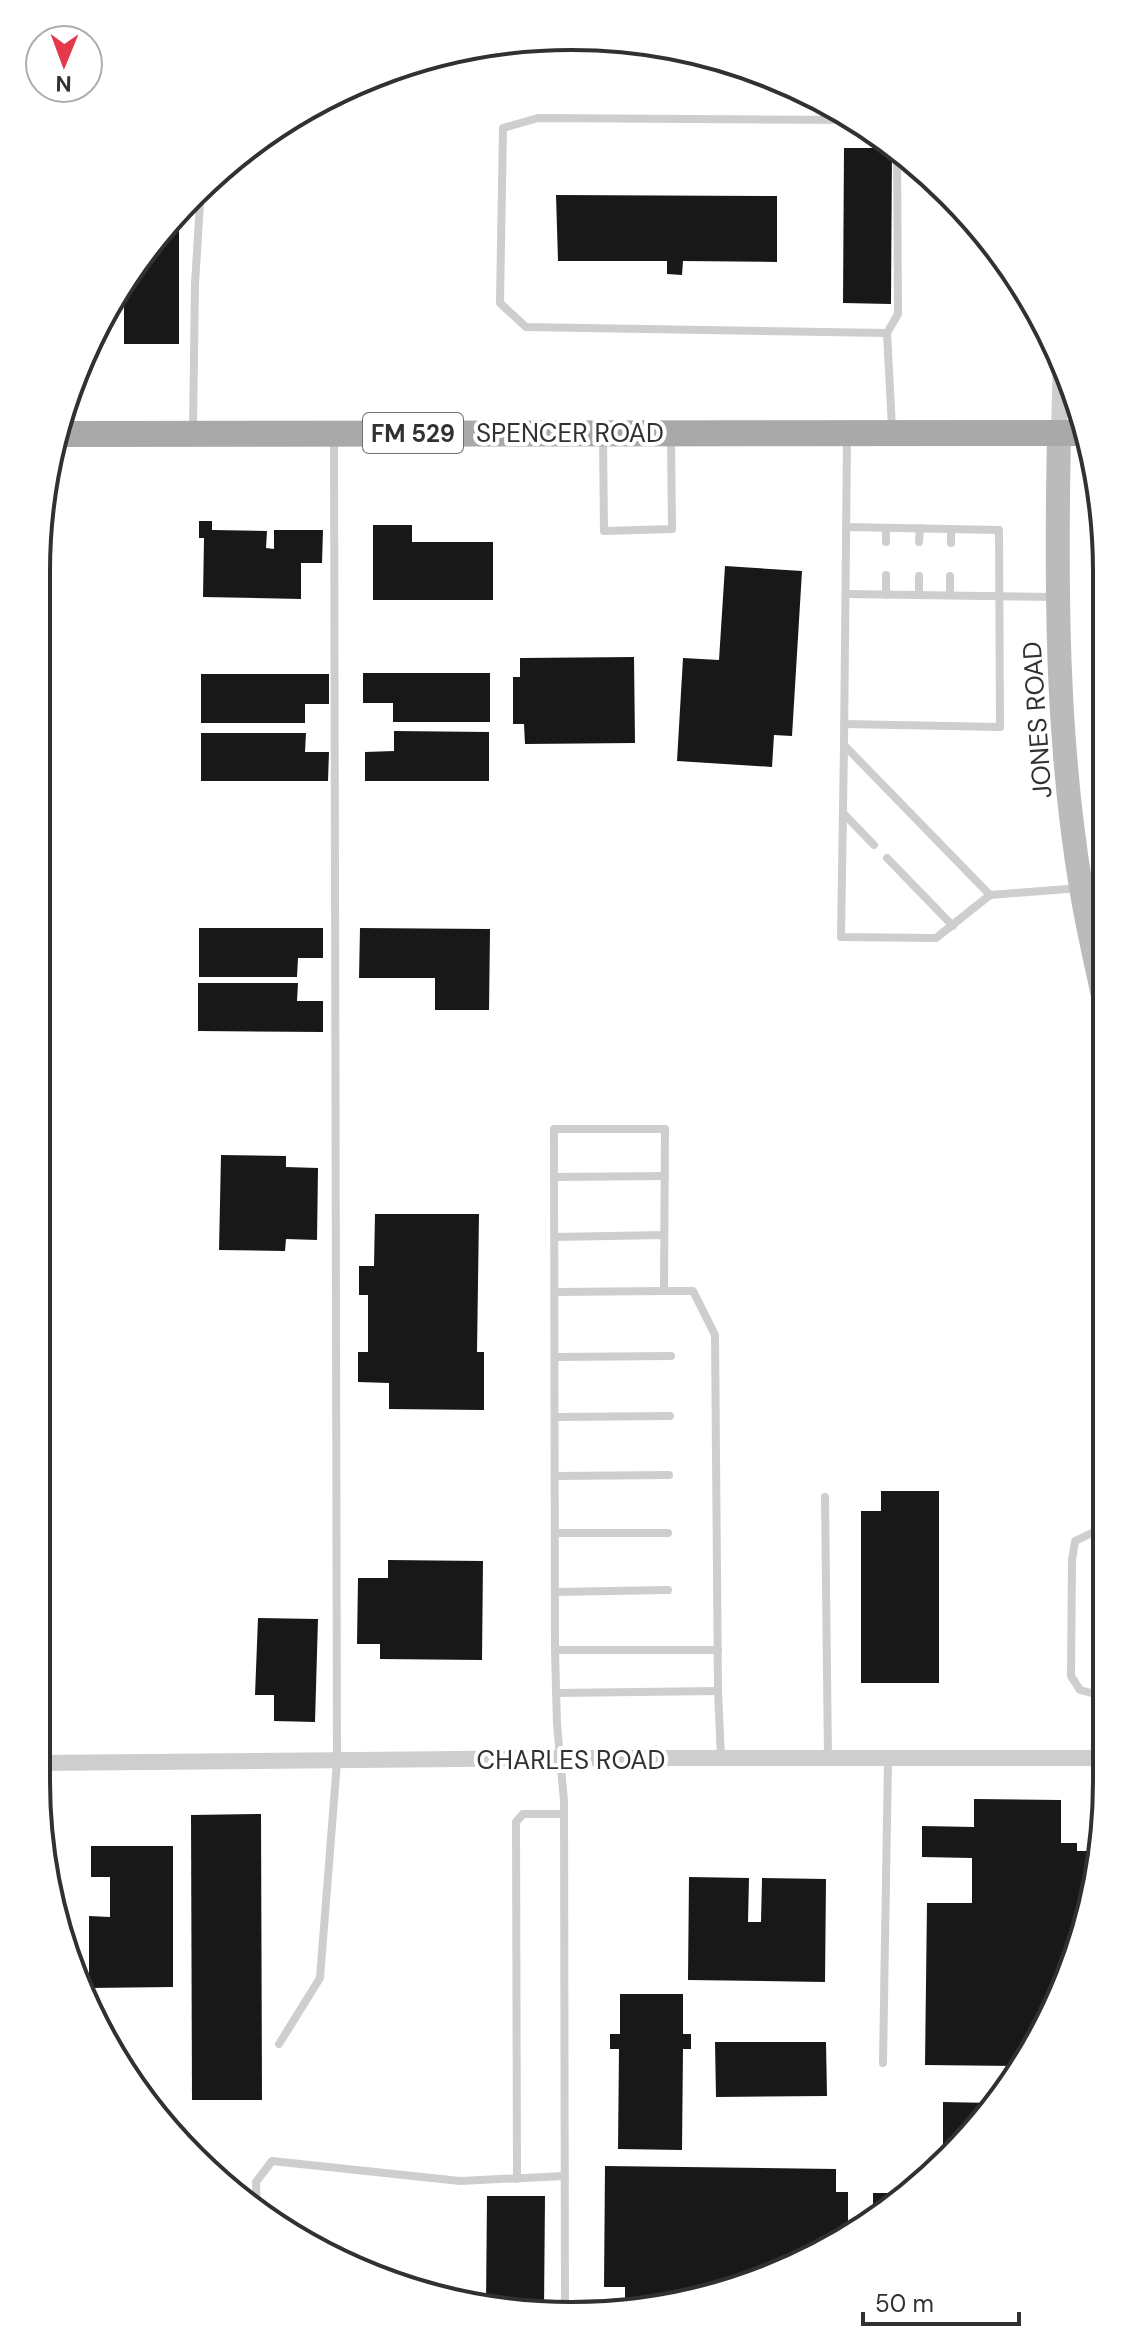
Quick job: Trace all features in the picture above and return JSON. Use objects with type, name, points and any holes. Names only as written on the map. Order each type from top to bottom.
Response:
[{"type":"main road","name":"SPENCER ROAD","points":[[70,429],[193,434],[1072,432]]},
{"type":"main road","name":"JONES ROAD","points":[[1072,432],[1058,597],[1064,741],[1092,886]]},
{"type":"street","name":"CHARLES ROAD","points":[[50,1763],[559,1758],[1093,1758]]},
{"type":"lane","points":[[832,120],[538,118],[503,128],[500,303],[526,327],[887,333]]},
{"type":"lane","points":[[892,433],[887,333],[898,314],[897,165]]},
{"type":"lane","points":[[193,434],[195,284],[200,206]]},
{"type":"lane","points":[[603,433],[604,531],[672,529],[671,433]]},
{"type":"lane","points":[[847,433],[841,937],[936,938],[990,895],[1092,886]]},
{"type":"lane","points":[[279,2044],[320,1978],[337,1762],[333,434]]},
{"type":"lane","points":[[844,724],[1000,727],[999,530],[847,527]]},
{"type":"lane","points":[[886,528],[886,542]]},
{"type":"lane","points":[[919,542],[920,528]]},
{"type":"lane","points":[[951,529],[951,543]]},
{"type":"lane","points":[[886,575],[886,595]]},
{"type":"lane","points":[[919,576],[919,595]]},
{"type":"lane","points":[[950,576],[950,595]]},
{"type":"lane","points":[[846,594],[1058,597]]},
{"type":"lane","points":[[844,745],[990,895]]},
{"type":"lane","points":[[844,814],[874,845]]},
{"type":"lane","points":[[887,858],[953,926]]},
{"type":"lane","points":[[565,2302],[564,1814],[555,1650],[554,1129],[665,1129],[664,1291]]},
{"type":"lane","points":[[554,1177],[665,1176]]},
{"type":"lane","points":[[555,1237],[664,1235]]},
{"type":"lane","points":[[556,1292],[693,1291],[715,1335],[721,1760]]},
{"type":"lane","points":[[556,1357],[671,1356]]},
{"type":"lane","points":[[556,1417],[670,1416]]},
{"type":"lane","points":[[556,1476],[669,1475]]},
{"type":"lane","points":[[825,1497],[828,1759]]},
{"type":"lane","points":[[1093,1532],[1075,1541],[1072,1560],[1071,1676],[1080,1690],[1093,1693]]},
{"type":"lane","points":[[555,1533],[668,1533]]},
{"type":"lane","points":[[555,1592],[668,1590]]},
{"type":"lane","points":[[555,1650],[718,1650]]},
{"type":"lane","points":[[556,1693],[718,1691]]},
{"type":"lane","points":[[883,2063],[888,1759]]},
{"type":"lane","points":[[517,2179],[516,1822],[523,1814],[564,1814]]},
{"type":"lane","points":[[256,2196],[256,2182],[272,2161],[460,2181],[565,2176]]},
{"type":"building","points":[[844,148],[875,148],[892,160],[891,304],[843,303]]},
{"type":"building","points":[[556,195],[777,196],[777,262],[683,261],[682,275],[667,274],[667,261],[558,261]]},
{"type":"building","points":[[179,228],[179,344],[124,344],[124,305]]},
{"type":"building","points":[[199,521],[212,521],[212,530],[267,531],[266,548],[274,549],[274,530],[323,530],[322,563],[301,563],[301,599],[203,597],[204,538],[199,538]]},
{"type":"building","points":[[373,525],[412,525],[412,542],[493,542],[493,600],[373,600]]},
{"type":"building","points":[[725,566],[802,571],[792,736],[774,735],[772,767],[677,761],[683,658],[719,660]]},
{"type":"building","points":[[634,657],[635,743],[525,744],[524,724],[513,724],[513,677],[520,677],[520,658]]},
{"type":"building","points":[[363,673],[490,673],[490,722],[393,722],[393,703],[363,703]]},
{"type":"building","points":[[201,674],[329,674],[329,704],[305,704],[305,723],[201,723]]},
{"type":"building","points":[[394,731],[489,732],[489,781],[365,781],[365,752],[394,751]]},
{"type":"building","points":[[201,733],[306,733],[305,752],[329,752],[328,781],[201,781]]},
{"type":"building","points":[[199,928],[323,928],[323,958],[298,958],[297,977],[199,977]]},
{"type":"building","points":[[360,928],[490,929],[489,1010],[435,1010],[435,978],[359,978]]},
{"type":"building","points":[[198,983],[298,983],[297,1001],[323,1001],[323,1032],[198,1031]]},
{"type":"building","points":[[221,1155],[286,1156],[286,1167],[318,1168],[317,1240],[286,1239],[285,1251],[219,1250]]},
{"type":"building","points":[[375,1214],[479,1214],[477,1352],[484,1352],[484,1410],[389,1409],[389,1383],[358,1382],[358,1352],[368,1352],[368,1295],[359,1295],[359,1266],[374,1266]]},
{"type":"building","points":[[881,1491],[939,1491],[939,1683],[861,1683],[861,1511],[881,1511]]},
{"type":"building","points":[[388,1560],[483,1561],[482,1660],[380,1659],[380,1644],[357,1644],[358,1578],[388,1578]]},
{"type":"building","points":[[258,1618],[318,1619],[315,1722],[274,1721],[274,1695],[255,1695]]},
{"type":"building","points":[[974,1799],[1061,1800],[1061,1843],[1077,1843],[1077,1851],[1089,1851],[1083,1882],[1053,1980],[1008,2066],[925,2065],[927,1903],[972,1903],[972,1858],[922,1857],[922,1826],[974,1827]]},
{"type":"building","points":[[261,1814],[262,2100],[192,2100],[191,1815]]},
{"type":"building","points":[[91,1846],[173,1846],[173,1987],[94,1988],[89,1977],[89,1916],[110,1917],[110,1877],[91,1877]]},
{"type":"building","points":[[689,1877],[749,1878],[748,1922],[761,1922],[762,1878],[826,1879],[825,1982],[688,1980]]},
{"type":"building","points":[[620,1994],[683,1994],[683,2034],[691,2034],[691,2049],[683,2049],[682,2150],[618,2149],[619,2049],[610,2049],[610,2034],[620,2034]]},
{"type":"building","points":[[715,2042],[826,2042],[827,2096],[716,2097]]},
{"type":"building","points":[[943,2102],[981,2103],[964,2124],[943,2146]]},
{"type":"building","points":[[605,2166],[836,2169],[836,2192],[848,2192],[848,2222],[771,2262],[706,2284],[640,2298],[625,2299],[625,2287],[604,2287]]},
{"type":"building","points":[[873,2193],[890,2193],[889,2194],[873,2205]]},
{"type":"building","points":[[487,2196],[545,2196],[544,2301],[486,2295]]}]
